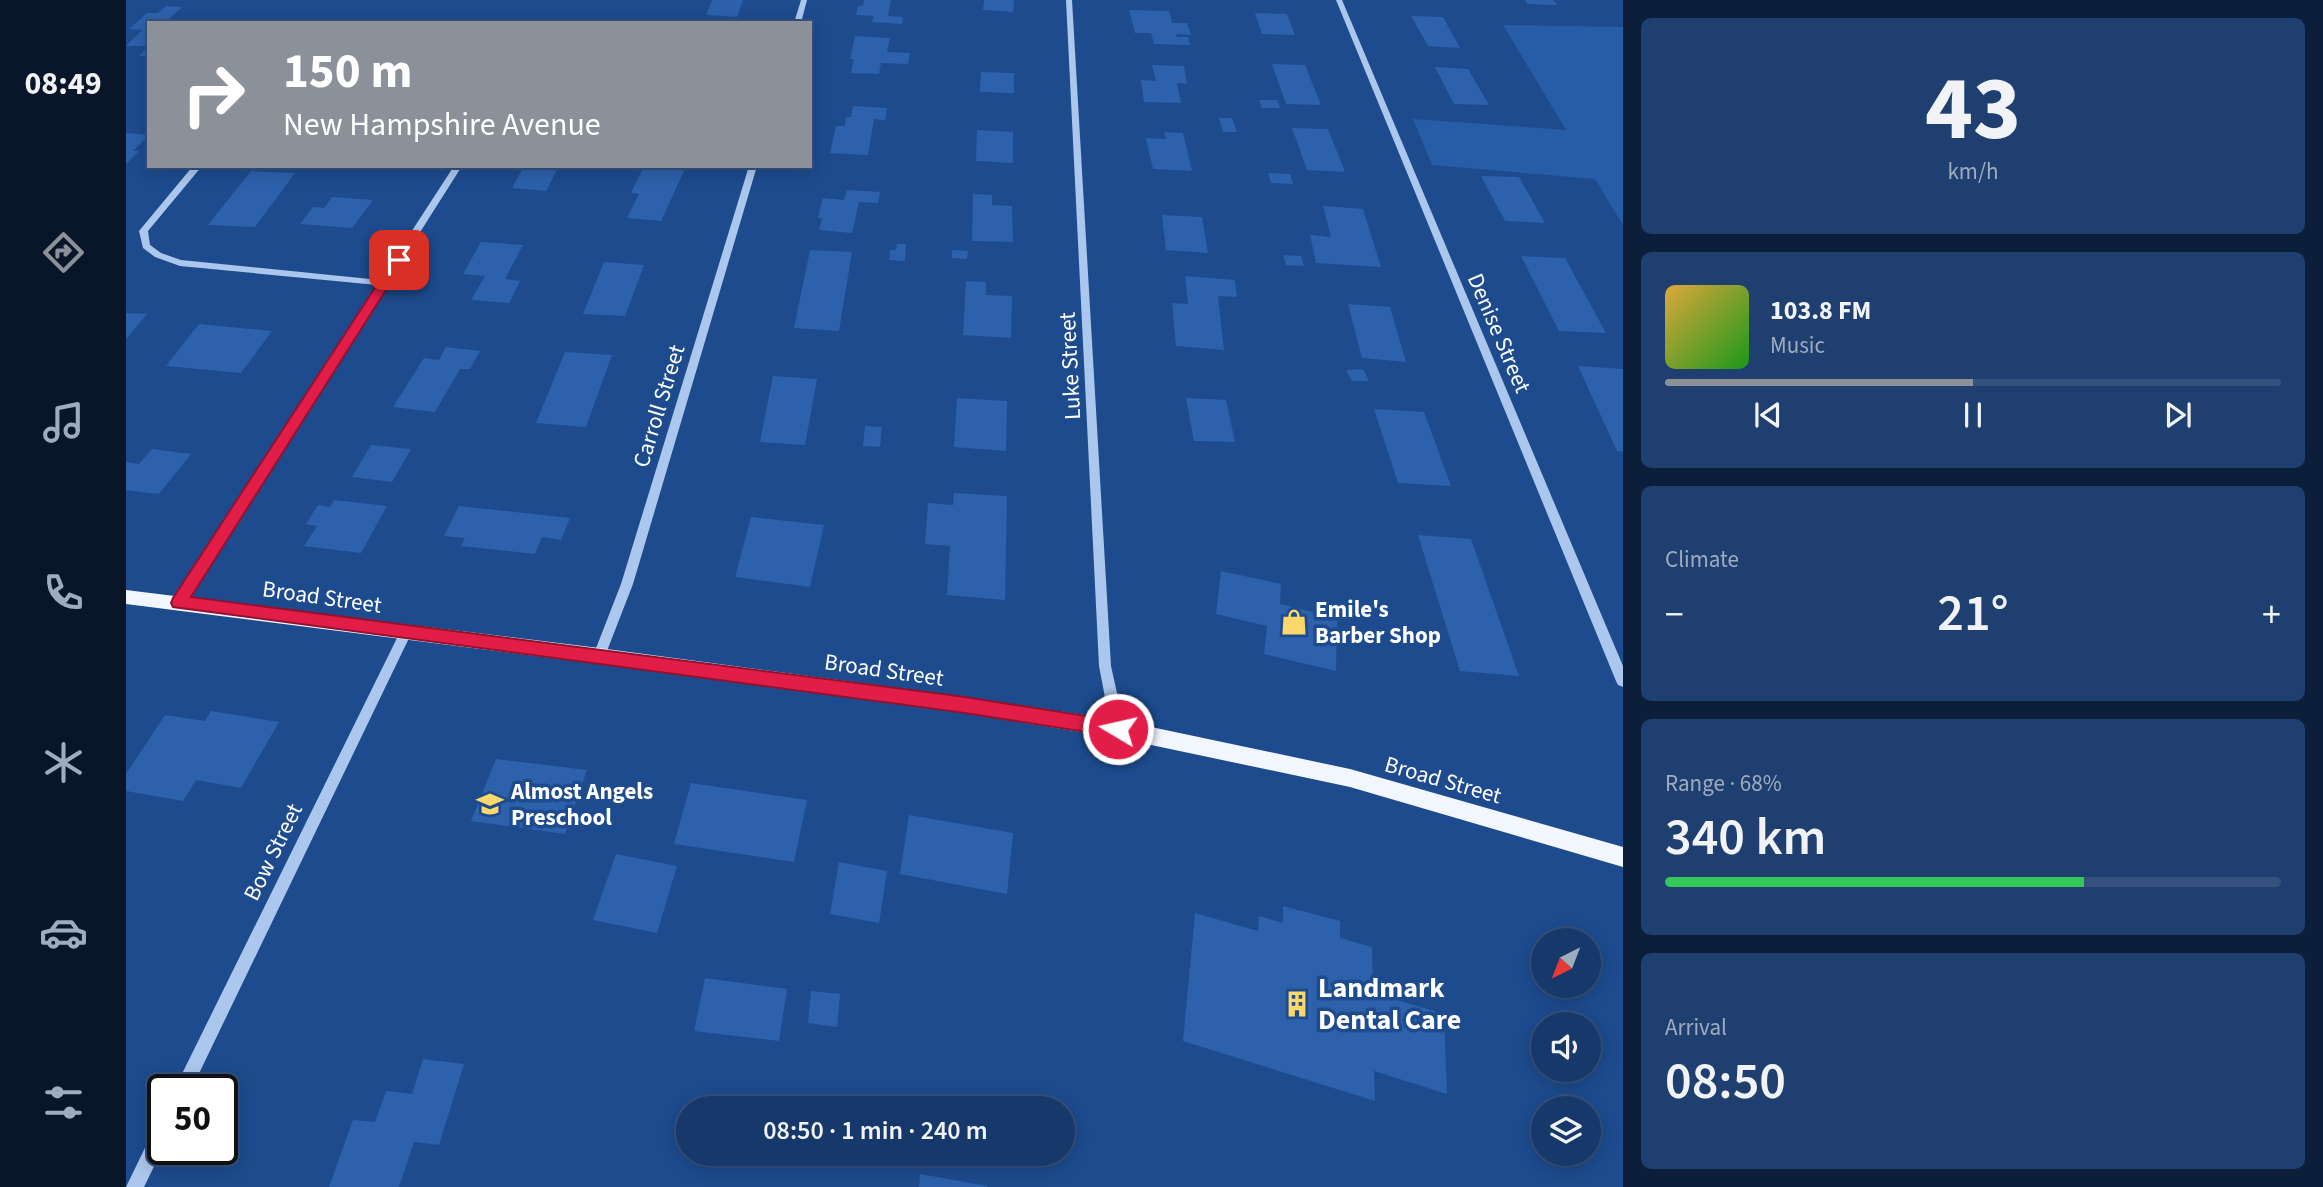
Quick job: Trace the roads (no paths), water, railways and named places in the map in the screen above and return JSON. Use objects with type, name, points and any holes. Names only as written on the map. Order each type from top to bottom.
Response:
[{"type":"main road","name":"Broad Street","points":[[126,597],[405,634],[599,656],[958,704],[1118,729],[1350,778],[1623,857]]},
{"type":"street","points":[[798,21],[804,0]]},
{"type":"street","name":"Luke Street","points":[[1069,0],[1105,666],[1118,729]]},
{"type":"street","name":"Denise Street","points":[[1339,0],[1623,681]]},
{"type":"street","points":[[196,168],[144,231],[146,246],[158,255],[180,263],[384,283]]},
{"type":"street","points":[[179,603],[457,168]]},
{"type":"street","name":"Carroll Street","points":[[599,656],[627,584],[752,168]]},
{"type":"street","name":"Bow Street","points":[[190,1074],[405,634]]},
{"type":"street","points":[[135,1187],[147,1162]]},
{"type":"place","name":"Emile's Barber Shop","points":[[1294,622]]},
{"type":"place","name":"Almost Angels Preschool","points":[[490,804]]},
{"type":"place","name":"Landmark Dental Care","points":[[1297,1004]]}]
